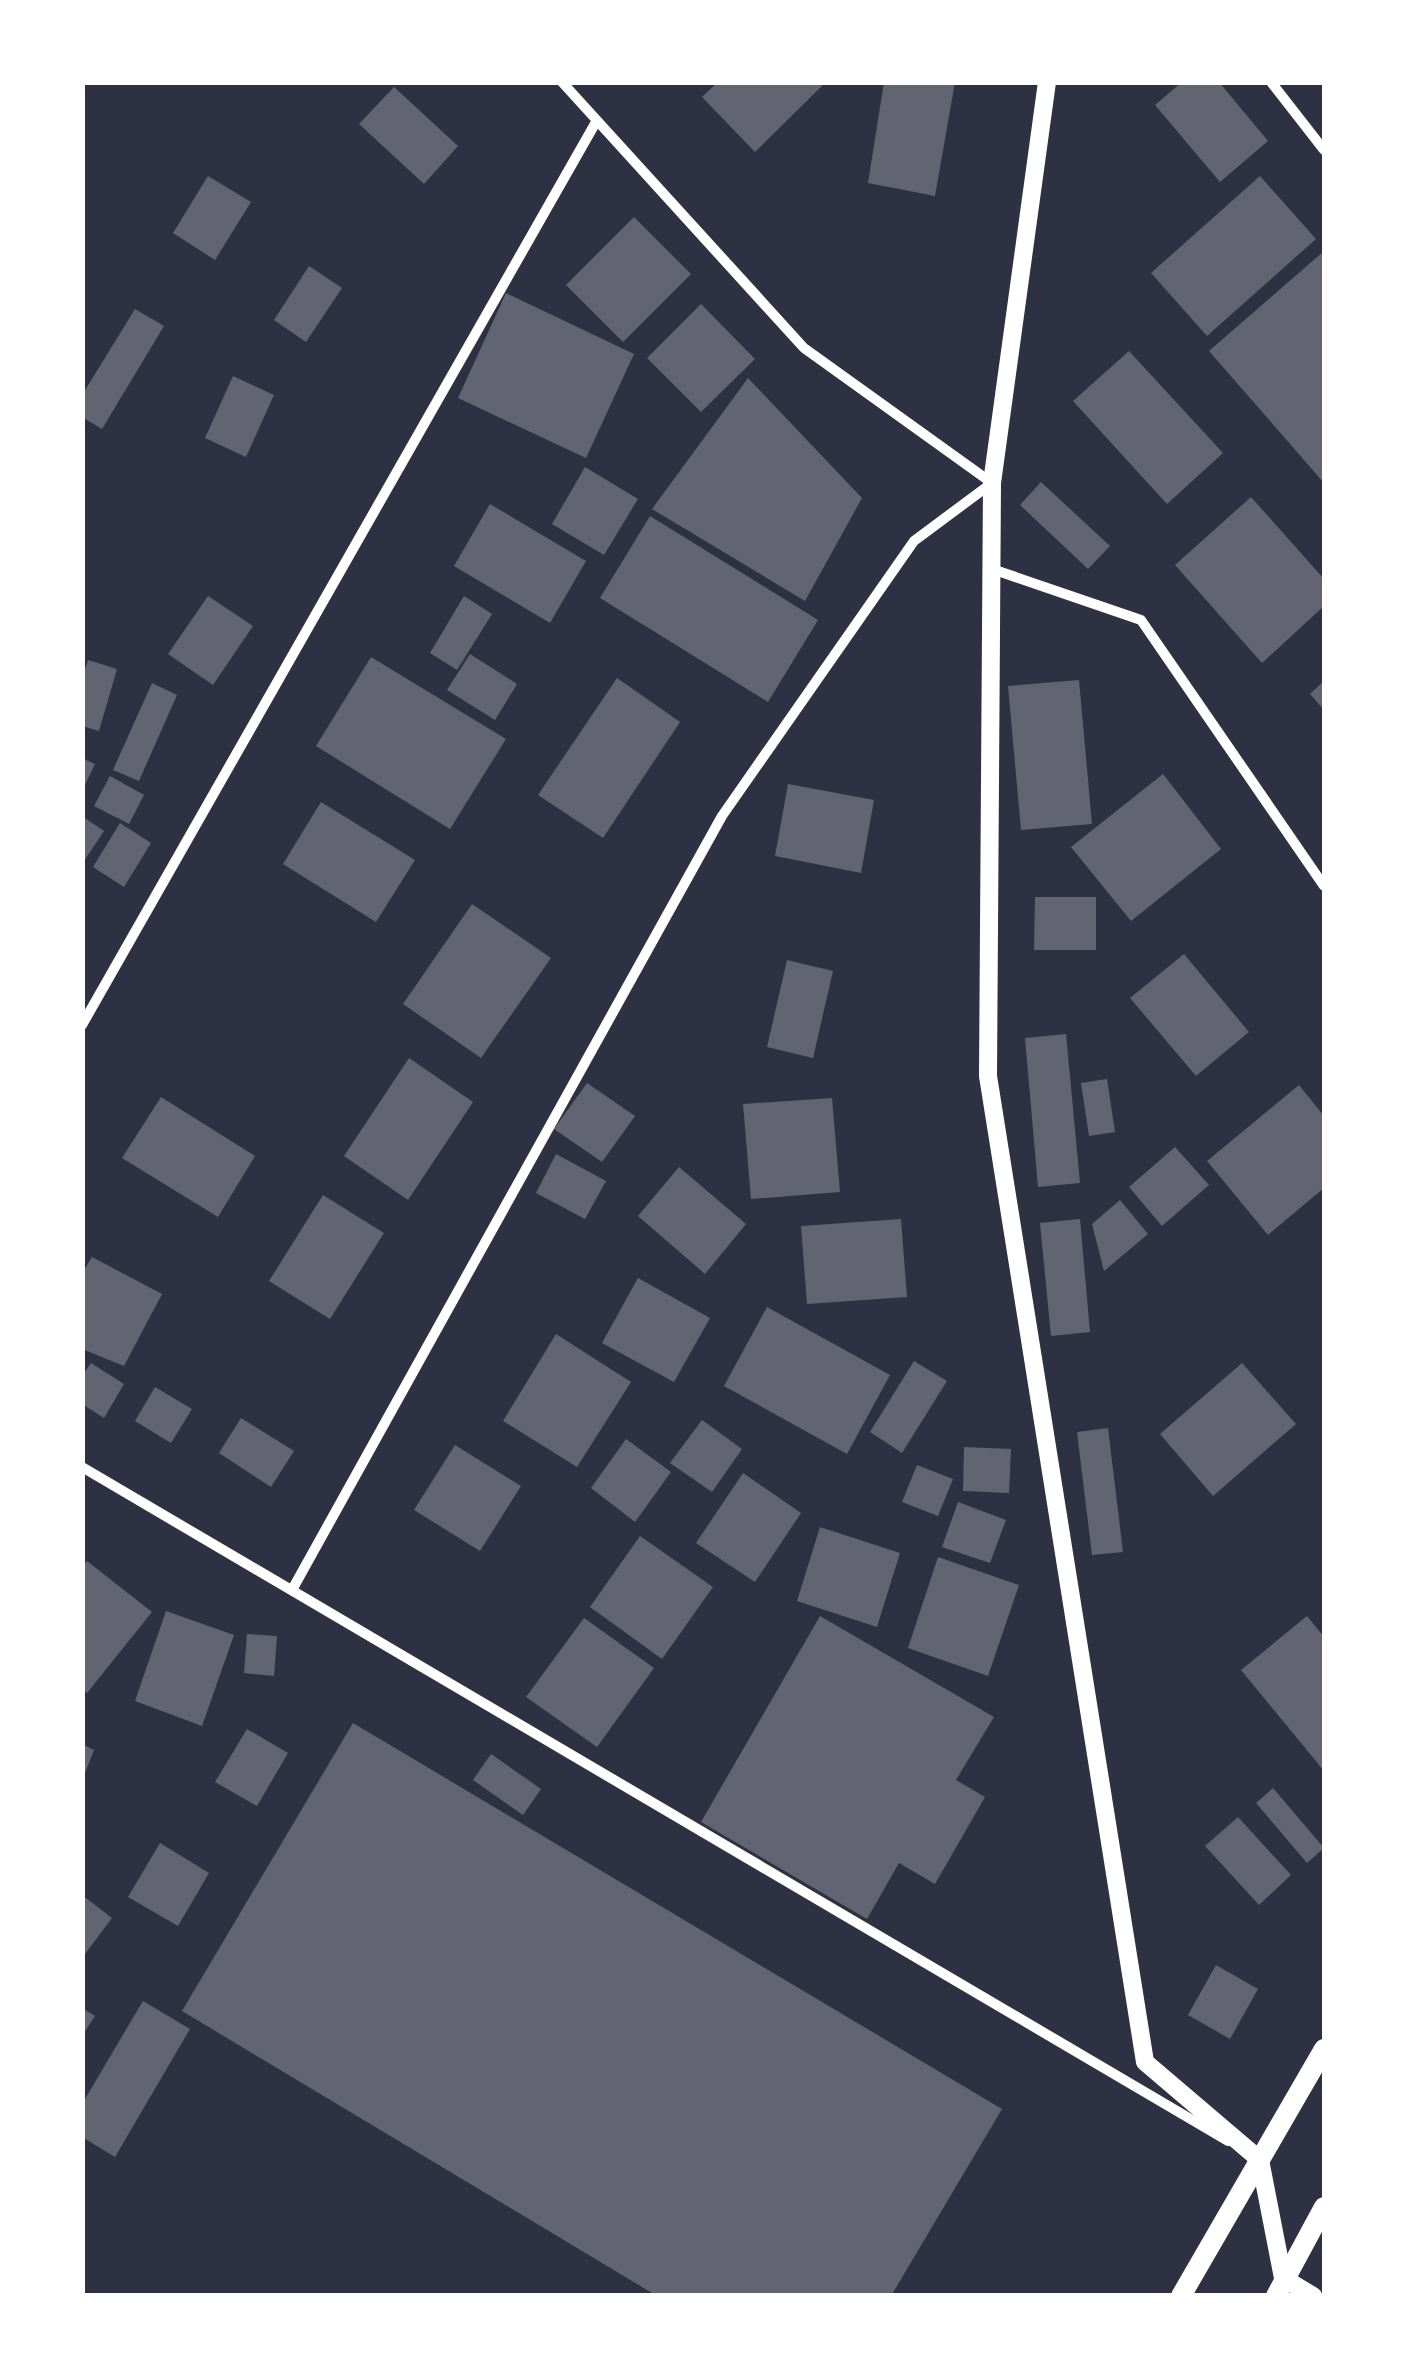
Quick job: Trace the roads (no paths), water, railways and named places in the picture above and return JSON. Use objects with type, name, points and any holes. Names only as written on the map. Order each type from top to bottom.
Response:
[{"type":"main road","points":[[1181,2296],[1324,2049]]},
{"type":"main road","points":[[1280,2287],[1324,2207]]},
{"type":"street","points":[[562,82],[804,348],[992,484]]},
{"type":"street","points":[[1047,82],[992,484],[988,1076],[1144,2062],[1260,2160],[1280,2287],[1313,2296]]},
{"type":"street","points":[[1271,82],[1324,150]]},
{"type":"street","points":[[82,1025],[596,122]]},
{"type":"street","points":[[292,1590],[722,816],[914,541],[992,484]]},
{"type":"street","points":[[992,569],[1141,620],[1324,886]]},
{"type":"street","points":[[82,1467],[1260,2160]]}]
